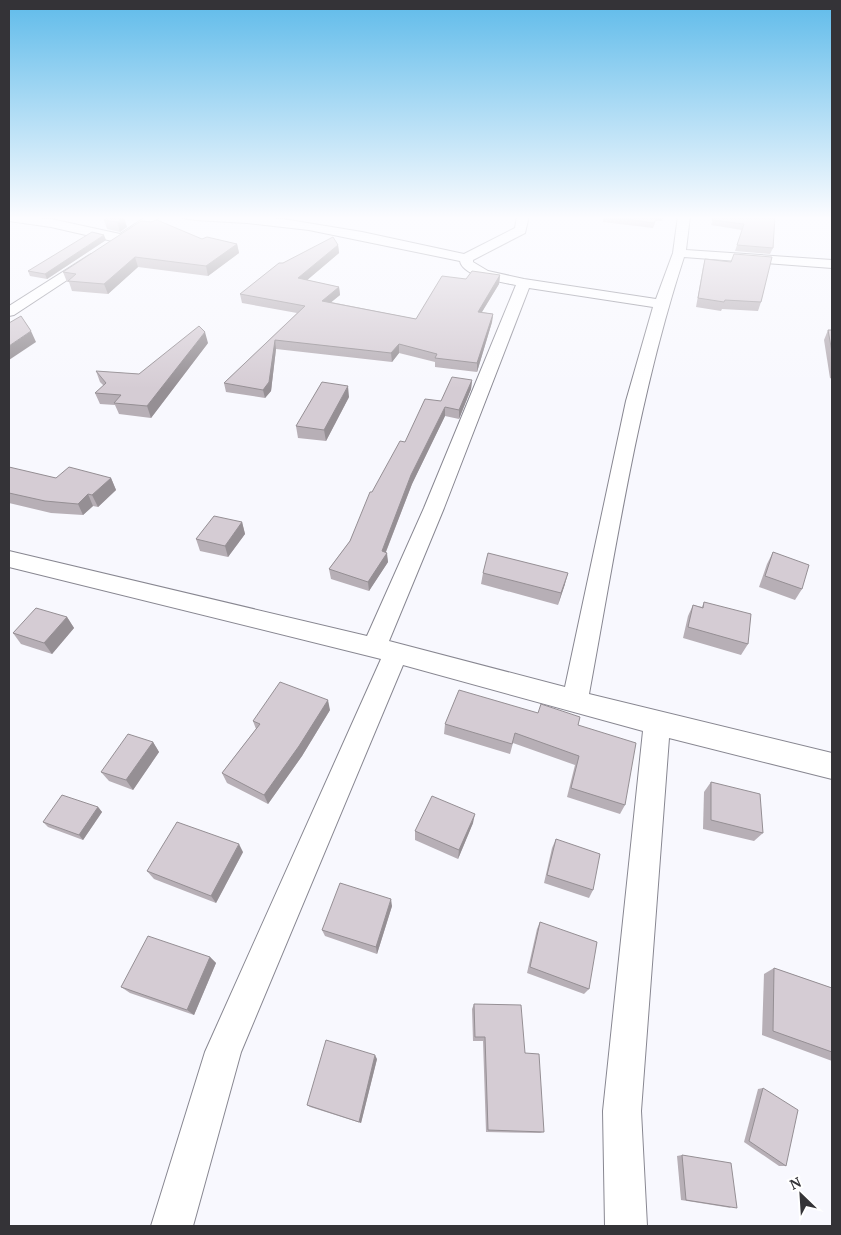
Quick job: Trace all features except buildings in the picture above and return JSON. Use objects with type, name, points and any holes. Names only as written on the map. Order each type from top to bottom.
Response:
[{"type":"street","points":[[9,312],[67,274]]},
{"type":"street","points":[[483,274],[524,283],[662,304]]},
{"type":"street","points":[[575,700],[635,401],[672,274]]},
{"type":"street","points":[[172,1226],[223,1052],[326,810],[385,650],[434,508],[524,283]]},
{"type":"street","points":[[9,559],[385,650],[657,723],[832,766]]},
{"type":"street","points":[[626,1226],[622,1111],[657,723]]}]
